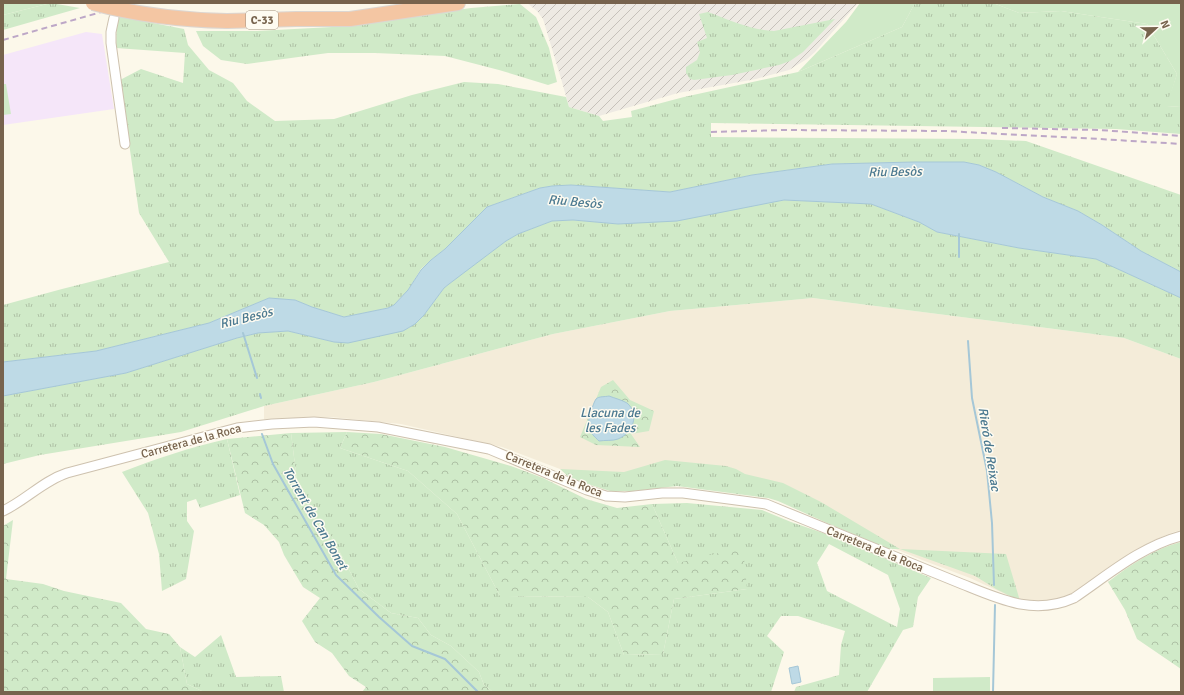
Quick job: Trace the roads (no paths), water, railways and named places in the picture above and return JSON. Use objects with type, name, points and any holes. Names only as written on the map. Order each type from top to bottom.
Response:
[{"type":"highway","name":"C-33","points":[[93,3],[152,16],[227,21],[296,19],[342,13],[396,3]]},
{"type":"highway","points":[[296,19],[350,19],[458,3]]},
{"type":"street","points":[[114,18],[110,32],[125,144]]},
{"type":"street","name":"Carretera de la Roca","points":[[3,511],[22,500],[46,482],[67,473],[237,428],[266,424],[314,422],[378,427],[481,447],[509,456],[587,490],[606,496],[625,497],[662,493],[683,493],[766,504],[962,584],[1027,606],[1047,606],[1074,598],[1134,556],[1156,545],[1181,536]]},
{"type":"water","name":"Riu Besòs","points":[[964,162],[979,165],[996,172],[1043,197],[1078,211],[1141,251],[1181,272],[1181,298],[1096,259],[1019,248],[937,232],[919,222],[871,204],[784,200],[677,221],[618,224],[573,220],[552,221],[518,234],[506,241],[444,288],[424,315],[415,324],[403,331],[348,343],[334,342],[288,331],[258,333],[237,338],[126,373],[3,396],[3,362],[96,351],[209,323],[269,298],[295,300],[344,317],[388,308],[394,305],[408,290],[421,270],[445,249],[487,207],[540,188],[571,185],[670,192],[752,175],[832,164]]},
{"type":"water","name":"Llacuna de les Fades","points":[[609,396],[627,403],[631,407],[634,418],[633,423],[628,432],[618,439],[599,441],[592,434],[588,426],[589,420],[596,399]]},
{"type":"water","points":[[798,666],[801,682],[792,684],[789,668]]},
{"type":"waterway","name":"Rieró de Reixac","points":[[959,234],[959,257]]},
{"type":"waterway","name":"Torrent de Can Bonet","points":[[243,333],[257,378]]},
{"type":"waterway","name":"Rieró de Reixac","points":[[968,341],[972,398],[987,471],[992,523],[994,585]]},
{"type":"waterway","name":"Torrent de Can Bonet","points":[[260,394],[261,398]]},
{"type":"waterway","name":"Torrent de Can Bonet","points":[[262,434],[273,464],[336,575],[379,617],[412,646],[445,659],[478,692]]},
{"type":"waterway","name":"Rieró de Reixac","points":[[993,692],[995,605]]},
{"type":"railway","points":[[3,40],[133,3]]},
{"type":"railway","points":[[1002,128],[1100,130],[1181,136]]},
{"type":"railway","points":[[711,132],[784,130],[945,131],[1181,144]]}]
